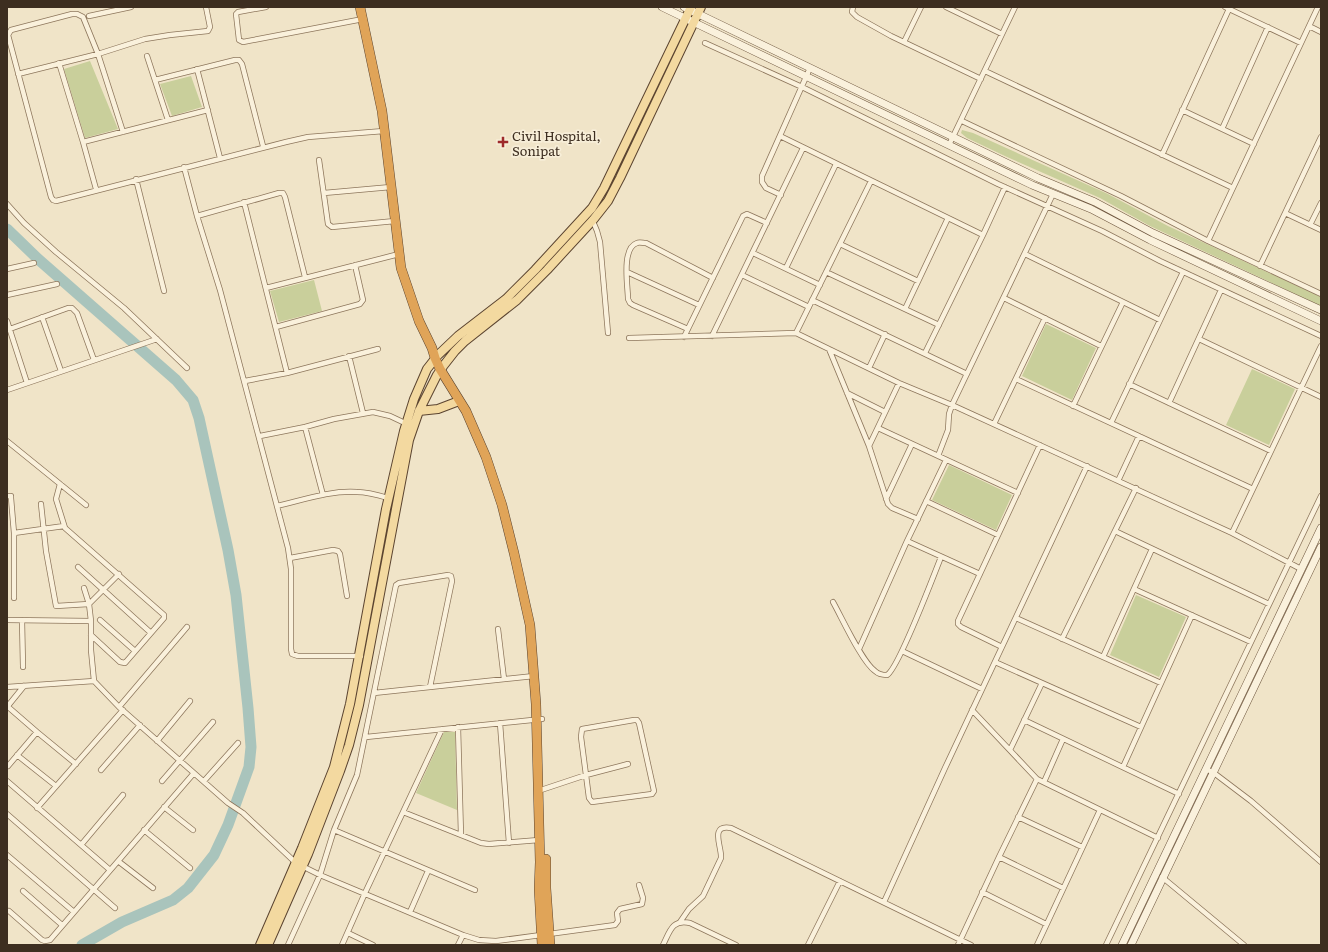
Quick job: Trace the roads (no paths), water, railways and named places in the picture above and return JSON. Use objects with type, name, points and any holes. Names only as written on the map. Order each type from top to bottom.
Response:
[{"type":"highway","points":[[360,7],[382,111],[401,268],[419,321],[459,401],[466,411],[486,457],[502,505],[530,625],[534,676],[539,703]]},
{"type":"highway","points":[[442,367],[471,409],[492,455],[508,503],[536,624],[545,934],[542,945]]},
{"type":"highway","points":[[541,790],[539,840],[543,874]]},
{"type":"highway","points":[[545,934],[550,945]]},
{"type":"main road","points":[[268,945],[299,865],[349,745],[359,705],[409,440],[414,399],[435,354],[506,299],[592,208],[604,188],[686,18],[688,8]]},
{"type":"main road","points":[[260,945],[299,865],[334,767],[350,704],[388,498],[410,425],[420,411],[442,367],[465,341],[494,319],[532,285],[593,220],[608,201],[699,10]]},
{"type":"main road","points":[[420,411],[438,409],[459,401]]},
{"type":"street","points":[[89,16],[131,7]]},
{"type":"street","points":[[18,74],[98,54],[145,39],[208,31],[210,27],[206,7]]},
{"type":"street","points":[[266,7],[238,12],[236,14],[239,40],[243,42],[363,19]]},
{"type":"street","points":[[662,7],[1040,188],[1091,209],[1150,240],[1321,321]]},
{"type":"street","points":[[852,7],[852,12],[857,17],[904,42],[981,79]]},
{"type":"street","points":[[904,42],[921,7]]},
{"type":"street","points":[[946,7],[955,9],[1002,34]]},
{"type":"street","points":[[949,145],[962,121],[1015,7]]},
{"type":"street","points":[[1208,241],[1318,7]]},
{"type":"street","points":[[688,8],[699,10],[810,68],[953,137],[1044,180],[1095,202],[1153,233],[1321,310]]},
{"type":"street","points":[[1162,155],[1227,8],[1301,43]]},
{"type":"street","points":[[123,132],[98,54],[82,17],[77,14],[72,14],[11,30],[8,35],[52,200],[56,201],[96,189],[264,146],[308,137],[384,131]]},
{"type":"street","points":[[1309,26],[1321,32]]},
{"type":"street","points":[[1222,129],[1268,27]]},
{"type":"street","points":[[705,43],[802,88],[1183,272],[1321,336]]},
{"type":"street","points":[[147,56],[168,120]]},
{"type":"street","points":[[155,80],[239,60],[242,64],[264,146]]},
{"type":"street","points":[[59,64],[84,142],[96,189]]},
{"type":"street","points":[[781,195],[766,188],[762,182],[762,176],[810,68]]},
{"type":"street","points":[[197,69],[220,158]]},
{"type":"street","points":[[984,71],[1233,188]]},
{"type":"street","points":[[84,142],[208,110]]},
{"type":"street","points":[[1182,110],[1254,144]]},
{"type":"street","points":[[962,121],[1121,196],[1208,241],[1321,294]]},
{"type":"street","points":[[780,136],[983,235]]},
{"type":"street","points":[[1260,266],[1321,137]]},
{"type":"street","points":[[712,336],[803,148]]},
{"type":"street","points":[[319,160],[328,224],[332,227],[395,222]]},
{"type":"street","points":[[786,268],[836,164]]},
{"type":"street","points":[[184,167],[197,216],[220,290],[286,537],[291,569],[292,654],[298,656],[368,656]]},
{"type":"street","points":[[136,179],[164,291]]},
{"type":"street","points":[[1040,188],[1044,180]]},
{"type":"street","points":[[796,333],[871,181]]},
{"type":"street","points":[[324,194],[391,187]]},
{"type":"street","points":[[925,353],[1005,187]]},
{"type":"street","points":[[197,216],[244,202],[282,193],[286,197],[305,277]]},
{"type":"street","points":[[938,456],[948,430],[949,414],[952,405],[1053,194]]},
{"type":"street","points":[[244,202],[287,373]]},
{"type":"street","points":[[1310,225],[1321,203]]},
{"type":"street","points":[[7,204],[24,224],[124,308],[187,368]]},
{"type":"street","points":[[1285,213],[1321,230]]},
{"type":"street","points":[[586,214],[593,220],[600,242],[608,333]]},
{"type":"street","points":[[684,337],[744,214],[767,223]]},
{"type":"street","points":[[905,309],[948,218]]},
{"type":"street","points":[[688,329],[630,303],[628,299],[627,272],[628,254],[631,247],[637,242],[646,243],[713,278]]},
{"type":"street","points":[[840,244],[918,281]]},
{"type":"street","points":[[753,253],[820,285]]},
{"type":"street","points":[[266,288],[399,254]]},
{"type":"street","points":[[1025,254],[1160,320]]},
{"type":"street","points":[[7,269],[34,263]]},
{"type":"street","points":[[276,327],[360,304],[363,300],[355,265]]},
{"type":"street","points":[[627,272],[700,305]]},
{"type":"street","points":[[826,272],[938,325]]},
{"type":"street","points":[[1111,423],[1183,272]]},
{"type":"street","points":[[742,275],[809,307]]},
{"type":"street","points":[[7,295],[57,284]]},
{"type":"street","points":[[1169,403],[1221,290]]},
{"type":"street","points":[[1004,298],[1101,346]]},
{"type":"street","points":[[812,300],[967,374]]},
{"type":"street","points":[[1073,406],[1123,302]]},
{"type":"street","points":[[8,329],[68,308],[75,310],[94,360]]},
{"type":"street","points":[[42,317],[61,371]]},
{"type":"street","points":[[994,424],[1045,318]]},
{"type":"street","points":[[7,320],[8,329],[27,383]]},
{"type":"street","points":[[629,338],[796,333],[899,383],[952,405],[1136,488],[1232,533],[1301,569]]},
{"type":"street","points":[[869,368],[885,334]]},
{"type":"street","points":[[7,390],[157,339]]},
{"type":"street","points":[[1199,339],[1321,397]]},
{"type":"street","points":[[1232,533],[1321,346]]},
{"type":"street","points":[[245,381],[287,373],[378,349]]},
{"type":"street","points":[[829,349],[869,446],[888,504],[892,508],[918,519]]},
{"type":"street","points":[[349,356],[363,413]]},
{"type":"street","points":[[1016,379],[1253,490]]},
{"type":"street","points":[[869,446],[899,383]]},
{"type":"street","points":[[1129,384],[1271,450]]},
{"type":"street","points":[[847,393],[885,412]]},
{"type":"street","points":[[260,436],[373,412],[382,413],[410,425]]},
{"type":"street","points":[[305,427],[323,495]]},
{"type":"street","points":[[878,428],[1018,493]]},
{"type":"street","points":[[1118,481],[1139,436]]},
{"type":"street","points":[[7,441],[86,505]]},
{"type":"street","points":[[886,499],[912,444]]},
{"type":"street","points":[[1002,647],[961,627],[958,624],[958,621],[1040,445]]},
{"type":"street","points":[[859,650],[907,541],[946,460]]},
{"type":"street","points":[[884,902],[972,710],[1087,466]]},
{"type":"street","points":[[60,484],[56,499],[64,526],[67,530],[164,615],[164,618],[127,662],[122,663],[91,635]]},
{"type":"street","points":[[1062,639],[1136,488]]},
{"type":"street","points":[[277,506],[323,495],[357,492],[388,498]]},
{"type":"street","points":[[7,496],[10,496],[11,498],[10,512],[14,533],[14,598]]},
{"type":"street","points":[[1106,945],[1321,496]]},
{"type":"street","points":[[926,501],[998,536]]},
{"type":"street","points":[[42,504],[43,528],[56,606],[89,604],[119,574]]},
{"type":"street","points":[[14,533],[64,526]]},
{"type":"street","points":[[1122,945],[1321,528]]},
{"type":"street","points":[[1115,531],[1269,604]]},
{"type":"street","points":[[907,541],[980,574]]},
{"type":"street","points":[[1131,945],[1321,547]]},
{"type":"street","points":[[1103,657],[1152,549]]},
{"type":"street","points":[[290,558],[333,550],[338,551],[340,554],[347,596]]},
{"type":"street","points":[[833,602],[859,650],[872,669],[882,675],[887,675],[890,673],[902,651],[941,557]]},
{"type":"street","points":[[78,568],[151,633]]},
{"type":"street","points":[[288,945],[320,875],[334,830],[357,775],[396,585],[399,583],[448,575],[451,576],[452,581],[430,687]]},
{"type":"street","points":[[84,588],[89,604],[91,621],[94,681],[119,707],[299,865],[463,935],[479,940],[496,941],[616,925],[618,921],[617,913],[620,909],[642,904],[643,898],[639,885]]},
{"type":"street","points":[[1134,589],[1251,642]]},
{"type":"street","points":[[1122,767],[1192,615]]},
{"type":"street","points":[[1016,618],[1161,683]]},
{"type":"street","points":[[7,620],[91,621]]},
{"type":"street","points":[[22,620],[23,667]]},
{"type":"street","points":[[100,620],[135,651]]},
{"type":"street","points":[[119,707],[187,627]]},
{"type":"street","points":[[498,629],[504,679]]},
{"type":"street","points":[[902,651],[982,689]]},
{"type":"street","points":[[995,662],[1141,727]]},
{"type":"street","points":[[374,693],[534,676]]},
{"type":"street","points":[[7,687],[94,681]]},
{"type":"street","points":[[1010,750],[1042,683]]},
{"type":"street","points":[[24,686],[7,706],[76,764]]},
{"type":"street","points":[[158,741],[190,700]]},
{"type":"street","points":[[37,808],[123,710]]},
{"type":"street","points":[[972,710],[1037,779],[1158,838]]},
{"type":"street","points":[[366,737],[539,719]]},
{"type":"street","points":[[637,720],[639,723],[654,793],[592,802],[589,798],[586,775],[581,738],[582,729],[637,720]]},
{"type":"street","points":[[1024,720],[1179,794]]},
{"type":"street","points":[[162,781],[213,722]]},
{"type":"street","points":[[500,722],[509,843]]},
{"type":"street","points":[[101,770],[140,725]]},
{"type":"street","points":[[458,727],[461,835]]},
{"type":"street","points":[[342,945],[442,729]]},
{"type":"street","points":[[8,766],[37,732]]},
{"type":"street","points":[[1044,782],[1064,739]]},
{"type":"street","points":[[204,781],[238,743]]},
{"type":"street","points":[[17,755],[56,786]]},
{"type":"street","points":[[541,790],[586,775],[628,764]]},
{"type":"street","points":[[1206,769],[1214,773],[1251,801],[1321,862]]},
{"type":"street","points":[[10,911],[42,940],[50,940],[194,773]]},
{"type":"street","points":[[958,945],[999,856],[1037,779]]},
{"type":"street","points":[[7,781],[110,870]]},
{"type":"street","points":[[81,845],[123,795]]},
{"type":"street","points":[[164,807],[193,830]]},
{"type":"street","points":[[1037,945],[1100,810]]},
{"type":"street","points":[[403,812],[481,843],[509,843],[539,840]]},
{"type":"street","points":[[7,814],[115,908]]},
{"type":"street","points":[[1018,817],[1082,847]]},
{"type":"street","points":[[663,945],[671,928],[680,922],[689,909],[700,900],[705,893],[721,858],[718,834],[726,827],[731,828],[971,945]]},
{"type":"street","points":[[144,830],[190,868]]},
{"type":"street","points":[[334,830],[475,890]]},
{"type":"street","points":[[7,855],[74,912]]},
{"type":"street","points":[[999,856],[1063,888]]},
{"type":"street","points":[[118,861],[154,888]]},
{"type":"street","points":[[410,912],[428,870]]},
{"type":"street","points":[[1156,873],[1163,877],[1244,945]]},
{"type":"street","points":[[808,945],[840,882]]},
{"type":"street","points":[[23,891],[62,925]]},
{"type":"street","points":[[982,892],[1046,924]]},
{"type":"street","points":[[680,922],[690,923],[736,945]]},
{"type":"street","points":[[348,933],[373,945]]},
{"type":"street","points":[[458,945],[463,935]]},
{"type":"waterway","points":[[7,229],[38,259],[176,380],[193,400],[199,418],[228,550],[236,595],[248,708],[251,747],[249,767],[228,825],[214,855],[188,888],[173,900],[122,922],[82,945]]},
{"type":"place","name":"Civil Hospital, Sonipat","points":[[503,142]]}]
